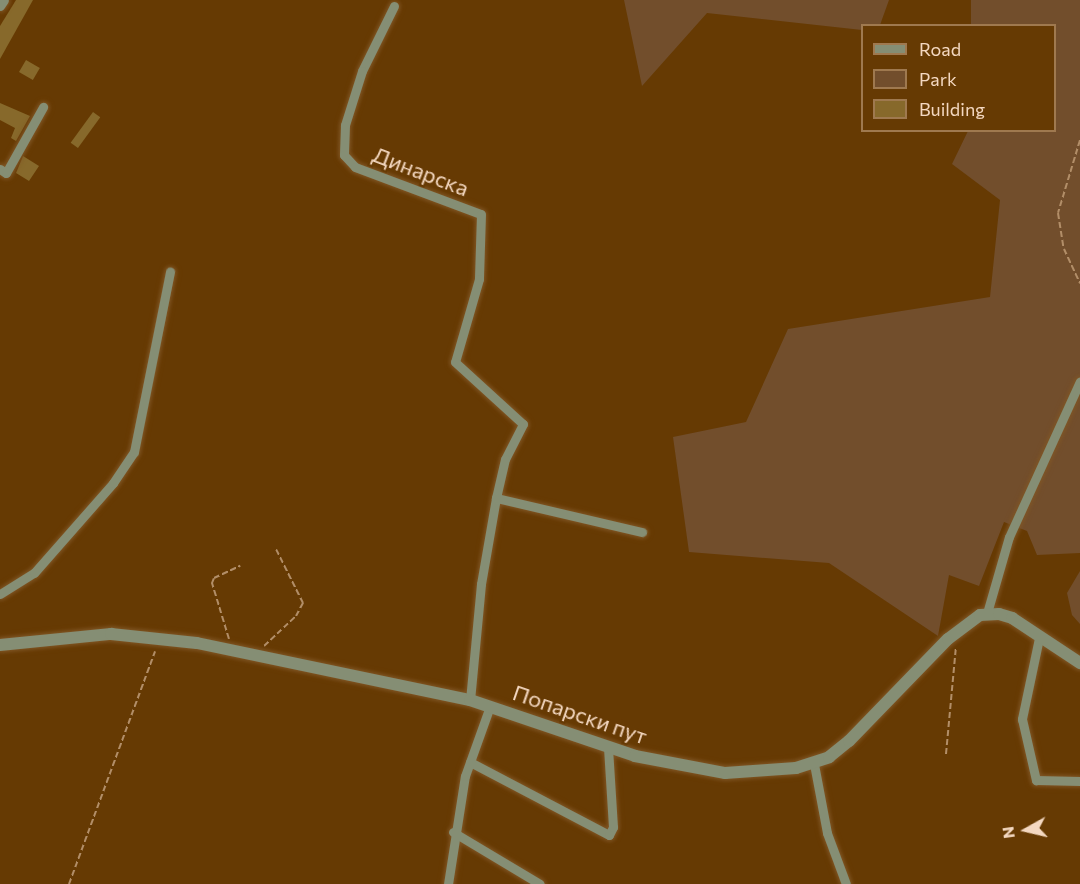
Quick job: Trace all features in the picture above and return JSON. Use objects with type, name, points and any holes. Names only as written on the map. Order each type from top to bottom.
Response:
[{"type":"street","points":[[0,6],[4,0]]},
{"type":"street","name":"Динарска","points":[[394,6],[362,71],[345,125],[344,156],[355,167],[481,214],[479,279],[455,362],[523,424],[505,459],[496,498],[481,584],[470,700]]},
{"type":"street","points":[[3,171],[43,107]]},
{"type":"street","points":[[0,594],[34,573],[113,483],[134,452],[170,272]]},
{"type":"street","points":[[1080,381],[1009,537],[987,613],[1012,618],[1080,663]]},
{"type":"street","points":[[496,498],[642,532]]},
{"type":"street","name":"Попарски пут","points":[[0,645],[111,634],[160,637],[470,700],[652,760],[713,772],[778,771],[814,764],[849,741],[959,629],[987,613]]},
{"type":"street","points":[[1039,638],[1022,719],[1036,780],[1080,781]]},
{"type":"street","points":[[448,884],[453,832],[470,762],[490,706]]},
{"type":"street","points":[[470,762],[609,835],[613,827],[608,747]]},
{"type":"street","points":[[814,764],[827,833],[846,884]]},
{"type":"street","points":[[453,832],[540,884]]},
{"type":"path","points":[[1080,140],[1058,213],[1064,249],[1080,283]]},
{"type":"path","points":[[256,655],[296,616],[303,603],[276,549]]},
{"type":"path","points":[[232,650],[212,583],[214,578],[240,566]]},
{"type":"path","points":[[946,754],[959,629]]},
{"type":"path","points":[[69,884],[160,637]]},
{"type":"green space","points":[[624,0],[889,0],[880,24],[861,24],[861,30],[707,13],[642,86]]},
{"type":"green space","points":[[971,0],[1080,0],[1080,553],[1037,555],[1027,531],[1004,522],[979,586],[949,575],[938,636],[829,563],[689,552],[673,437],[746,422],[788,329],[990,297],[1000,200],[952,164],[968,132],[1056,132],[1056,24],[971,24]]},
{"type":"green space","points":[[1080,571],[1080,624],[1072,615],[1067,593]]},
{"type":"building","points":[[16,0],[33,0],[0,59],[0,26]]},
{"type":"building","points":[[26,60],[40,68],[33,80],[19,72]]},
{"type":"building","points":[[0,103],[30,116],[16,141],[11,138],[15,128],[0,120]]},
{"type":"building","points":[[93,112],[100,117],[78,148],[71,143]]},
{"type":"building","points":[[23,156],[39,166],[29,181],[16,173]]}]
